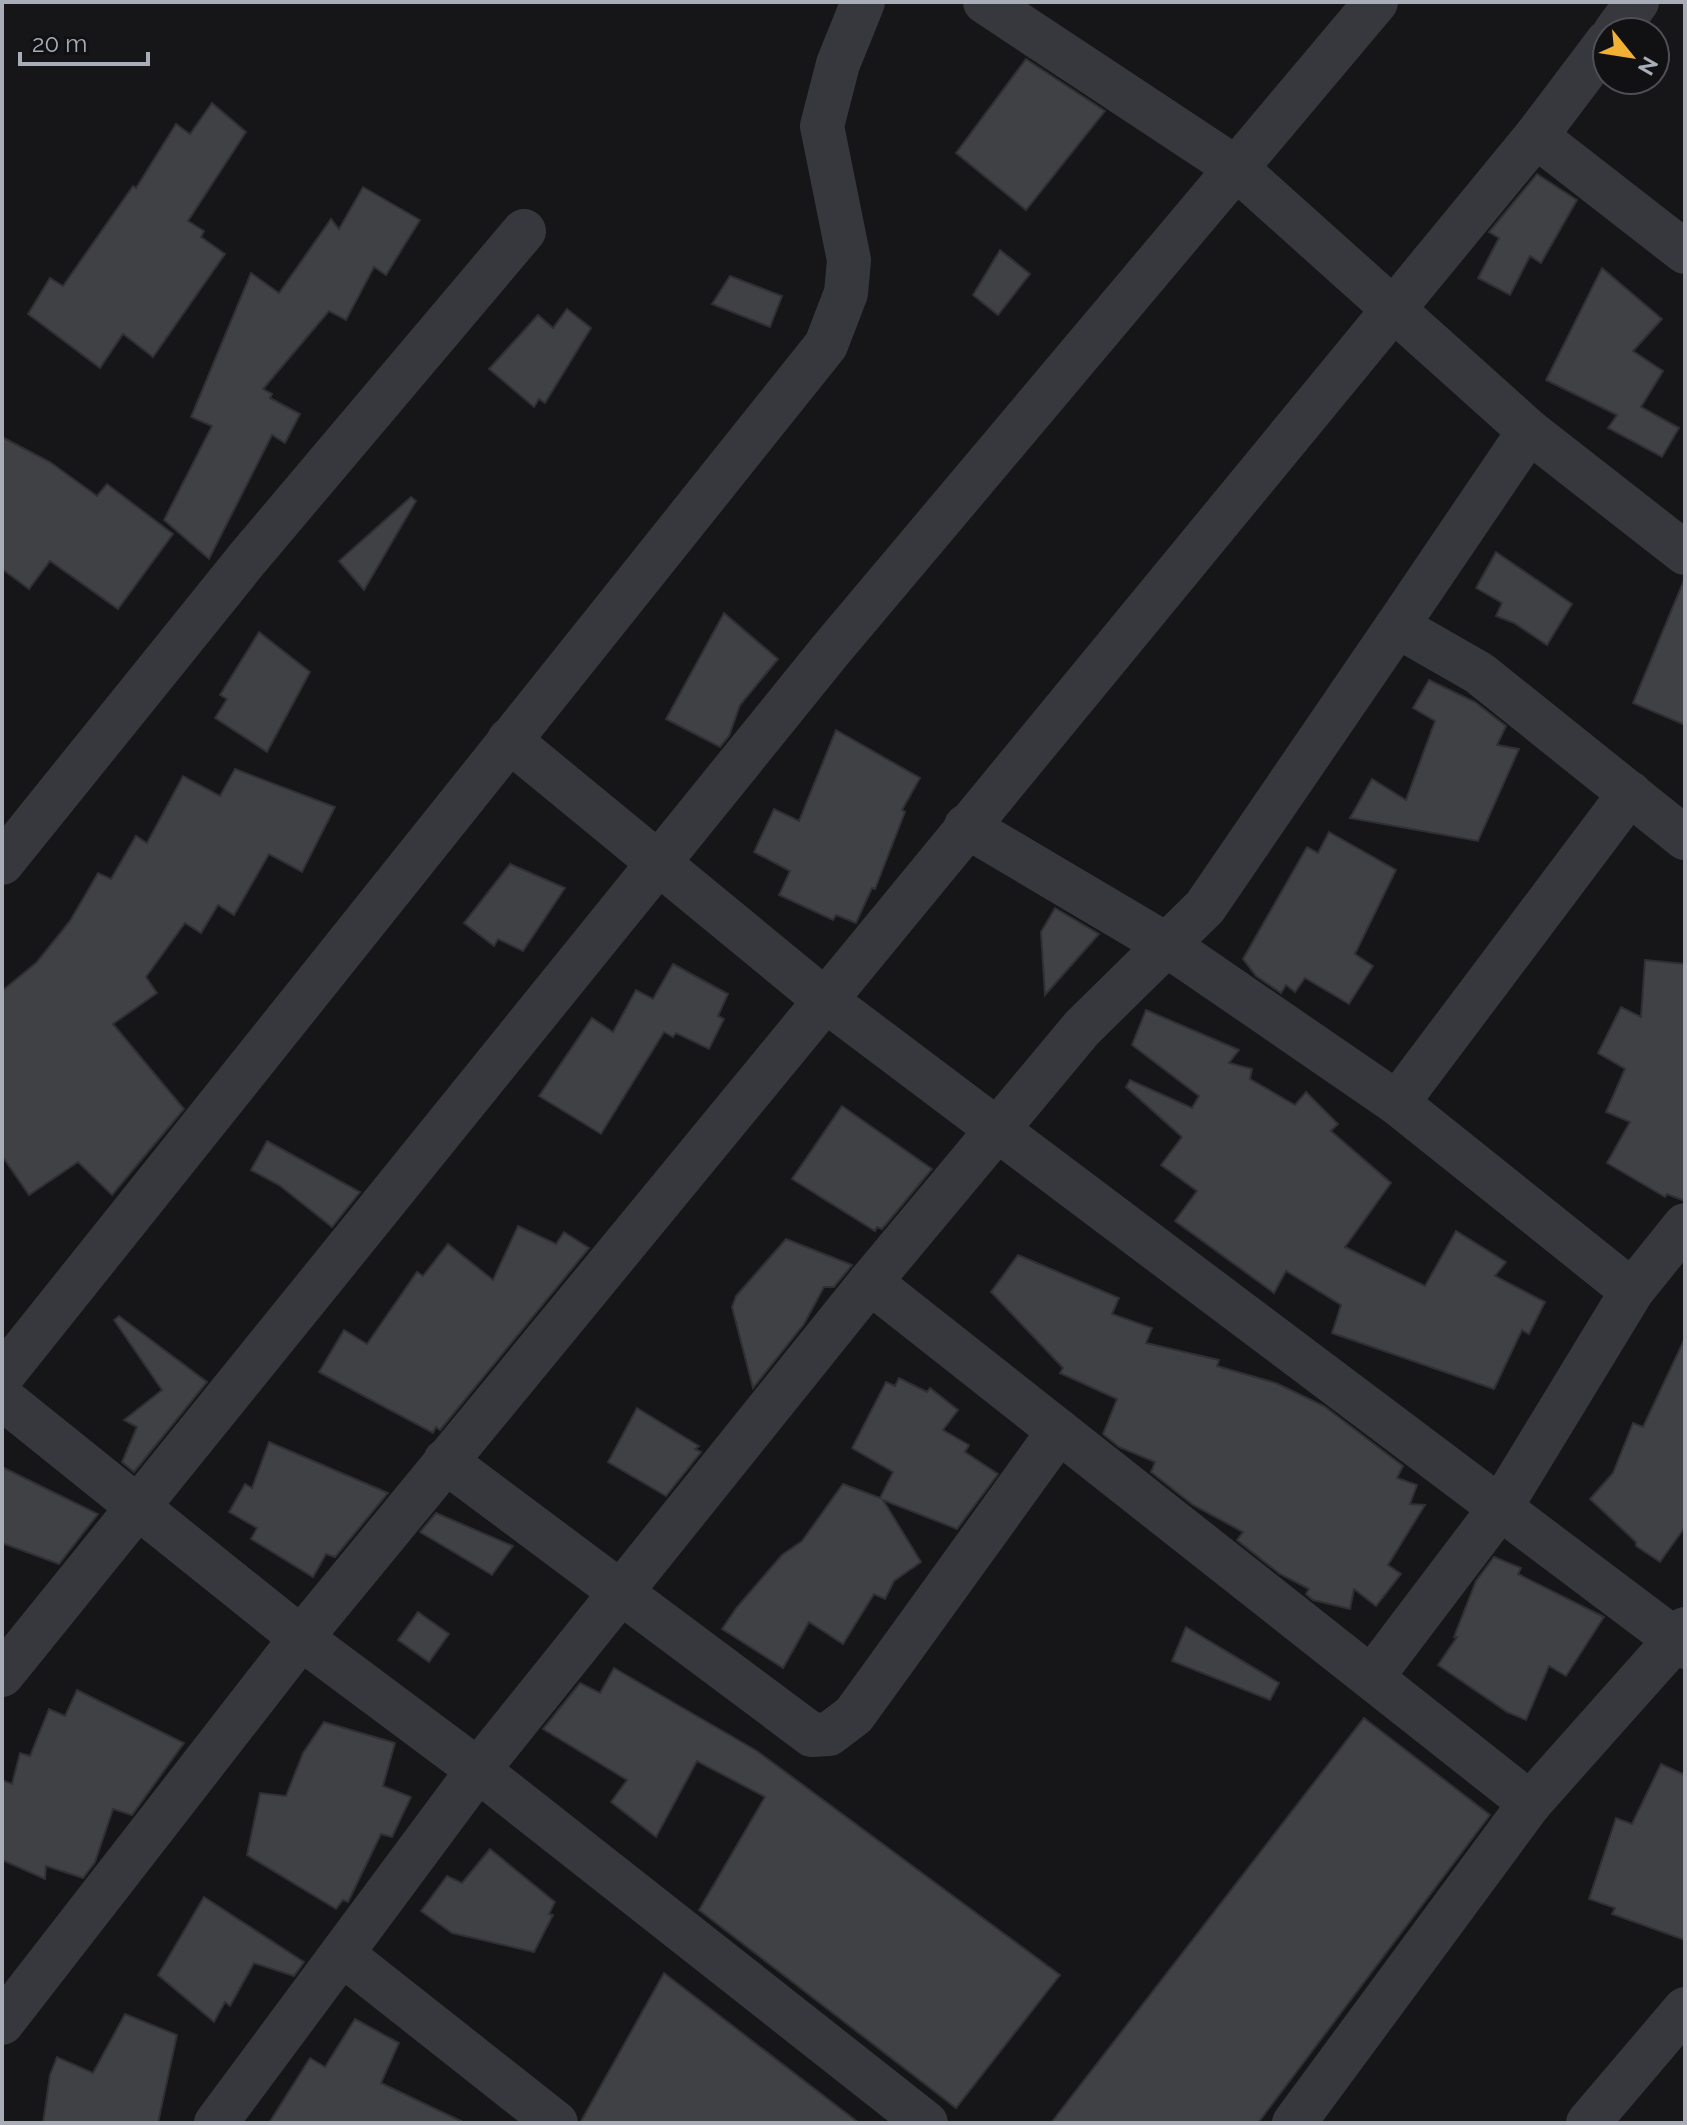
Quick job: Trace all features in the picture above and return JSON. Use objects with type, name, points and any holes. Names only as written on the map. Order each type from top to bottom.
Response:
[{"type":"street","points":[[2,1376],[826,345],[846,293],[849,260],[822,126],[838,64],[863,2]]},
{"type":"street","points":[[985,2],[1236,168],[1529,431],[1685,553]]},
{"type":"street","points":[[2,1675],[829,652],[1376,2]]},
{"type":"street","points":[[2,2023],[301,1638],[966,826],[1393,311],[1536,136],[1591,63]]},
{"type":"street","points":[[1536,136],[1685,252]]},
{"type":"street","points":[[2,863],[247,559],[524,231]]},
{"type":"street","points":[[216,2123],[478,1770],[870,1282],[1082,1028],[1205,907],[1529,431]]},
{"type":"street","points":[[1397,626],[1479,673],[1685,838]]},
{"type":"street","points":[[509,740],[825,1000],[995,1131],[1500,1508],[1682,1639],[1530,1803],[1294,2123]]},
{"type":"street","points":[[1397,1103],[1630,793]]},
{"type":"street","points":[[966,826],[1167,945],[1397,1103],[1632,1291]]},
{"type":"street","points":[[1372,1677],[1500,1508],[1632,1291],[1685,1225]]},
{"type":"street","points":[[870,1282],[1530,1803]]},
{"type":"street","points":[[2,1398],[301,1638],[478,1770],[926,2123]]},
{"type":"street","points":[[445,1461],[797,1727],[812,1735],[829,1734],[854,1715],[1059,1431]]},
{"type":"street","points":[[342,1954],[527,2114]]},
{"type":"street","points":[[1588,2123],[1685,2009]]},
{"type":"building","points":[[1026,59],[1105,111],[1026,210],[956,153]]},
{"type":"building","points":[[212,103],[246,132],[188,221],[204,231],[201,237],[225,254],[153,357],[123,334],[100,368],[28,314],[50,278],[63,286],[133,186],[136,188],[176,124],[190,134]]},
{"type":"building","points":[[1537,174],[1577,200],[1541,263],[1530,256],[1510,295],[1478,278],[1499,238],[1489,232]]},
{"type":"building","points":[[363,187],[420,220],[386,275],[374,267],[346,320],[329,311],[263,389],[272,394],[270,398],[300,414],[285,443],[272,435],[209,559],[164,520],[212,426],[191,417],[251,273],[279,293],[331,219],[339,229]]},
{"type":"building","points":[[1000,250],[1030,274],[998,315],[973,295]]},
{"type":"building","points":[[1602,268],[1662,319],[1633,351],[1663,371],[1641,407],[1679,428],[1662,457],[1608,428],[1617,415],[1546,380]]},
{"type":"building","points":[[730,276],[782,296],[770,327],[712,304]]},
{"type":"building","points":[[567,309],[591,328],[545,403],[539,399],[534,407],[489,369],[538,315],[553,328]]},
{"type":"building","points":[[2,437],[50,462],[97,496],[107,484],[173,534],[118,609],[50,561],[29,589],[2,569]]},
{"type":"building","points":[[411,497],[416,501],[364,590],[339,561]]},
{"type":"building","points":[[1496,552],[1572,604],[1547,645],[1514,623],[1496,616],[1502,603],[1476,588]]},
{"type":"building","points":[[1685,581],[1685,725],[1633,703]]},
{"type":"building","points":[[724,613],[778,659],[740,705],[729,736],[720,747],[666,719]]},
{"type":"building","points":[[259,632],[310,672],[267,752],[215,718],[227,699],[220,695]]},
{"type":"building","points":[[1429,680],[1475,702],[1506,726],[1497,745],[1519,749],[1478,841],[1350,818],[1372,779],[1406,800],[1435,721],[1413,708]]},
{"type":"building","points":[[836,730],[920,778],[902,810],[905,812],[875,889],[872,888],[856,923],[836,915],[833,920],[779,895],[790,871],[754,852],[774,809],[799,821]]},
{"type":"building","points":[[235,769],[335,807],[302,872],[269,854],[234,915],[218,905],[201,933],[185,923],[146,977],[157,993],[113,1024],[184,1109],[112,1195],[78,1162],[29,1195],[2,1156],[2,991],[37,962],[70,921],[98,873],[111,879],[136,836],[147,843],[183,776],[220,796]]},
{"type":"building","points":[[1329,832],[1396,870],[1355,954],[1373,966],[1349,1004],[1305,978],[1295,992],[1286,985],[1281,993],[1256,976],[1243,959],[1307,847],[1318,853]]},
{"type":"building","points":[[510,864],[565,888],[523,951],[498,939],[494,946],[464,923]]},
{"type":"building","points":[[1055,908],[1099,934],[1045,995],[1041,932]]},
{"type":"building","points":[[1645,960],[1685,964],[1685,1201],[1667,1194],[1665,1197],[1607,1163],[1630,1122],[1606,1112],[1625,1069],[1598,1053],[1621,1007],[1641,1017]]},
{"type":"building","points":[[673,964],[728,994],[718,1016],[724,1019],[709,1049],[676,1033],[673,1037],[664,1032],[601,1134],[539,1096],[592,1018],[613,1032],[636,990],[653,999]]},
{"type":"building","points":[[1146,1010],[1239,1050],[1229,1063],[1252,1069],[1250,1079],[1295,1105],[1306,1092],[1338,1124],[1331,1131],[1391,1183],[1345,1247],[1425,1286],[1456,1231],[1506,1262],[1495,1276],[1545,1302],[1529,1334],[1522,1330],[1494,1389],[1332,1333],[1341,1305],[1286,1271],[1274,1293],[1175,1221],[1197,1191],[1161,1165],[1182,1137],[1126,1087],[1130,1080],[1192,1108],[1199,1096],[1132,1045]]},
{"type":"building","points":[[842,1106],[932,1169],[882,1229],[877,1227],[875,1231],[792,1179]]},
{"type":"building","points":[[267,1141],[360,1192],[332,1227],[279,1185],[251,1170]]},
{"type":"building","points":[[518,1226],[556,1244],[564,1232],[589,1248],[440,1430],[436,1427],[433,1433],[319,1372],[344,1330],[367,1344],[417,1272],[423,1276],[448,1244],[493,1280]]},
{"type":"building","points":[[786,1239],[852,1265],[834,1287],[824,1287],[804,1324],[753,1388],[732,1307],[736,1296]]},
{"type":"building","points":[[1018,1255],[1119,1298],[1112,1314],[1152,1328],[1146,1343],[1219,1360],[1217,1366],[1276,1383],[1324,1406],[1403,1466],[1397,1478],[1417,1485],[1410,1504],[1425,1505],[1388,1565],[1401,1574],[1376,1606],[1354,1589],[1350,1609],[1313,1600],[1306,1594],[1309,1589],[1280,1574],[1237,1540],[1243,1532],[1193,1505],[1151,1472],[1155,1462],[1119,1447],[1103,1434],[1117,1399],[1060,1373],[1063,1368],[991,1292]]},
{"type":"building","points":[[119,1316],[207,1382],[134,1472],[122,1462],[137,1427],[124,1420],[162,1390],[114,1320]]},
{"type":"building","points":[[1685,1338],[1685,1527],[1660,1562],[1636,1546],[1636,1542],[1590,1499],[1613,1473],[1633,1423],[1643,1427]]},
{"type":"building","points":[[899,1378],[927,1392],[930,1388],[958,1410],[943,1430],[969,1445],[965,1452],[998,1474],[957,1529],[883,1500],[921,1562],[894,1581],[885,1599],[874,1594],[843,1644],[809,1622],[783,1668],[722,1629],[782,1555],[802,1541],[843,1484],[880,1498],[893,1472],[852,1448],[886,1382],[895,1386]]},
{"type":"building","points":[[637,1408],[699,1446],[695,1449],[701,1452],[666,1496],[608,1462]]},
{"type":"building","points":[[269,1442],[388,1493],[335,1557],[326,1554],[313,1577],[251,1539],[257,1528],[229,1512],[245,1484],[252,1488]]},
{"type":"building","points":[[2,1467],[98,1514],[59,1564],[2,1543]]},
{"type":"building","points":[[436,1513],[513,1546],[492,1575],[420,1532]]},
{"type":"building","points":[[1494,1557],[1521,1568],[1518,1574],[1604,1617],[1566,1676],[1549,1666],[1526,1720],[1507,1712],[1438,1665],[1457,1637],[1454,1637],[1476,1581]]},
{"type":"building","points":[[418,1612],[449,1634],[429,1662],[398,1640]]},
{"type":"building","points":[[1186,1627],[1279,1683],[1270,1700],[1172,1661]]},
{"type":"building","points":[[614,1668],[757,1751],[1060,1975],[956,2108],[699,1910],[765,1797],[697,1761],[656,1837],[611,1802],[627,1780],[543,1729],[580,1683],[600,1693]]},
{"type":"building","points":[[77,1690],[184,1743],[132,1815],[113,1809],[95,1862],[83,1878],[46,1866],[45,1879],[2,1860],[2,1780],[12,1784],[20,1753],[30,1756],[49,1709],[65,1716]]},
{"type":"building","points":[[1364,1718],[1490,1815],[1258,2123],[1051,2123]]},
{"type":"building","points":[[324,1722],[395,1743],[383,1786],[411,1797],[392,1837],[381,1834],[348,1902],[343,1900],[336,1909],[247,1855],[260,1793],[286,1796],[303,1753]]},
{"type":"building","points":[[1661,1764],[1685,1775],[1685,1940],[1612,1914],[1615,1908],[1589,1899],[1616,1818],[1632,1824]]},
{"type":"building","points":[[490,1849],[555,1902],[549,1914],[553,1915],[534,1952],[452,1933],[421,1911],[447,1876],[462,1883]]},
{"type":"building","points":[[204,1897],[304,1962],[294,1976],[254,1963],[230,2006],[225,2002],[214,2022],[158,1975]]},
{"type":"building","points":[[664,1973],[859,2123],[580,2123]]},
{"type":"building","points":[[125,2014],[177,2035],[158,2123],[43,2123],[50,2075],[57,2057],[93,2073]]},
{"type":"building","points":[[355,2019],[399,2043],[381,2083],[465,2123],[269,2123],[310,2058],[325,2067]]}]
